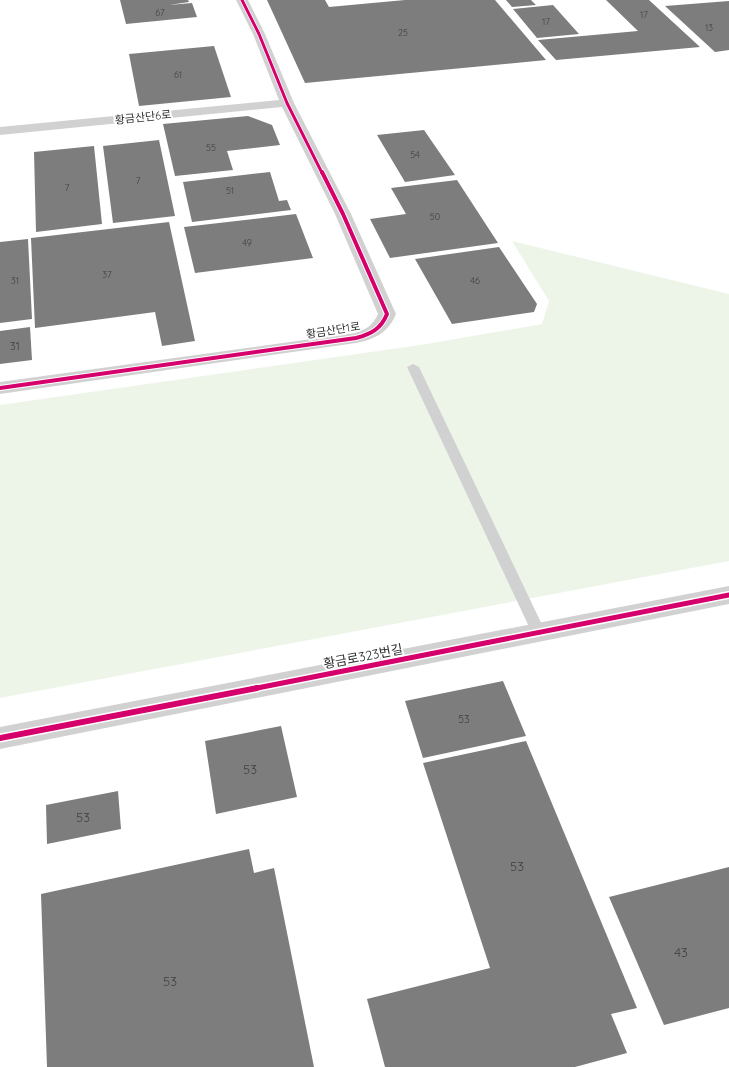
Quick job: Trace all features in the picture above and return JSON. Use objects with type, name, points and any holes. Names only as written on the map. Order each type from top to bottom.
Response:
[{"type":"street","name":"황금산단1로","points":[[0,388],[356,338],[371,334],[384,324],[387,314],[378,291],[343,214],[287,102],[259,34],[242,0]]},
{"type":"street","name":"황금산단6로","points":[[0,131],[287,102]]},
{"type":"street","name":"황금로323번길","points":[[0,738],[729,595]]},
{"type":"lane","points":[[413,367],[539,633]]},
{"type":"shaded area","points":[[512,241],[729,294],[729,561],[0,698],[0,405],[427,344],[542,324],[549,301]]},
{"type":"building","points":[[120,0],[188,0],[189,2],[169,5],[192,3],[197,17],[126,24]]},
{"type":"building","points":[[267,0],[325,0],[329,7],[405,0],[495,0],[546,60],[305,83]]},
{"type":"building","points":[[506,0],[531,0],[536,5],[512,7]]},
{"type":"building","points":[[606,0],[649,0],[700,47],[556,60],[538,40],[638,31]]},
{"type":"building","points":[[729,1],[729,50],[715,52],[665,6]]},
{"type":"building","points":[[553,5],[579,34],[537,38],[513,9]]},
{"type":"building","points":[[214,46],[231,97],[139,106],[129,54]]},
{"type":"building","points":[[248,116],[272,125],[280,145],[227,151],[233,170],[175,176],[163,124]]},
{"type":"building","points":[[424,130],[455,175],[405,182],[377,135]]},
{"type":"building","points":[[159,140],[175,216],[113,223],[103,146]]},
{"type":"building","points":[[94,146],[102,224],[36,232],[34,152]]},
{"type":"building","points":[[270,172],[279,201],[287,200],[291,210],[192,222],[183,182]]},
{"type":"building","points":[[457,180],[498,243],[390,258],[370,219],[406,214],[391,188]]},
{"type":"building","points":[[296,214],[313,258],[195,273],[184,227]]},
{"type":"building","points":[[169,222],[195,341],[162,346],[155,312],[35,328],[31,238]]},
{"type":"building","points":[[28,239],[32,319],[0,323],[0,242]]},
{"type":"building","points":[[499,247],[537,304],[534,312],[452,324],[415,259]]},
{"type":"building","points":[[30,327],[32,360],[0,364],[0,331]]},
{"type":"building","points":[[503,681],[526,736],[423,758],[405,701]]},
{"type":"building","points":[[281,726],[297,797],[216,814],[205,741]]},
{"type":"building","points":[[526,741],[637,1008],[611,1014],[627,1053],[575,1067],[385,1067],[367,999],[490,968],[423,763]]},
{"type":"building","points":[[118,791],[121,829],[47,844],[46,805]]},
{"type":"building","points":[[249,849],[254,873],[274,868],[314,1067],[47,1067],[41,894]]},
{"type":"building","points":[[729,867],[729,1008],[664,1025],[609,897]]},
{"type":"cycle path","points":[[0,388],[356,338],[375,331],[385,320],[387,314],[343,214],[287,103],[259,34],[242,0]]},
{"type":"cycle path","points":[[0,738],[729,595]]}]
